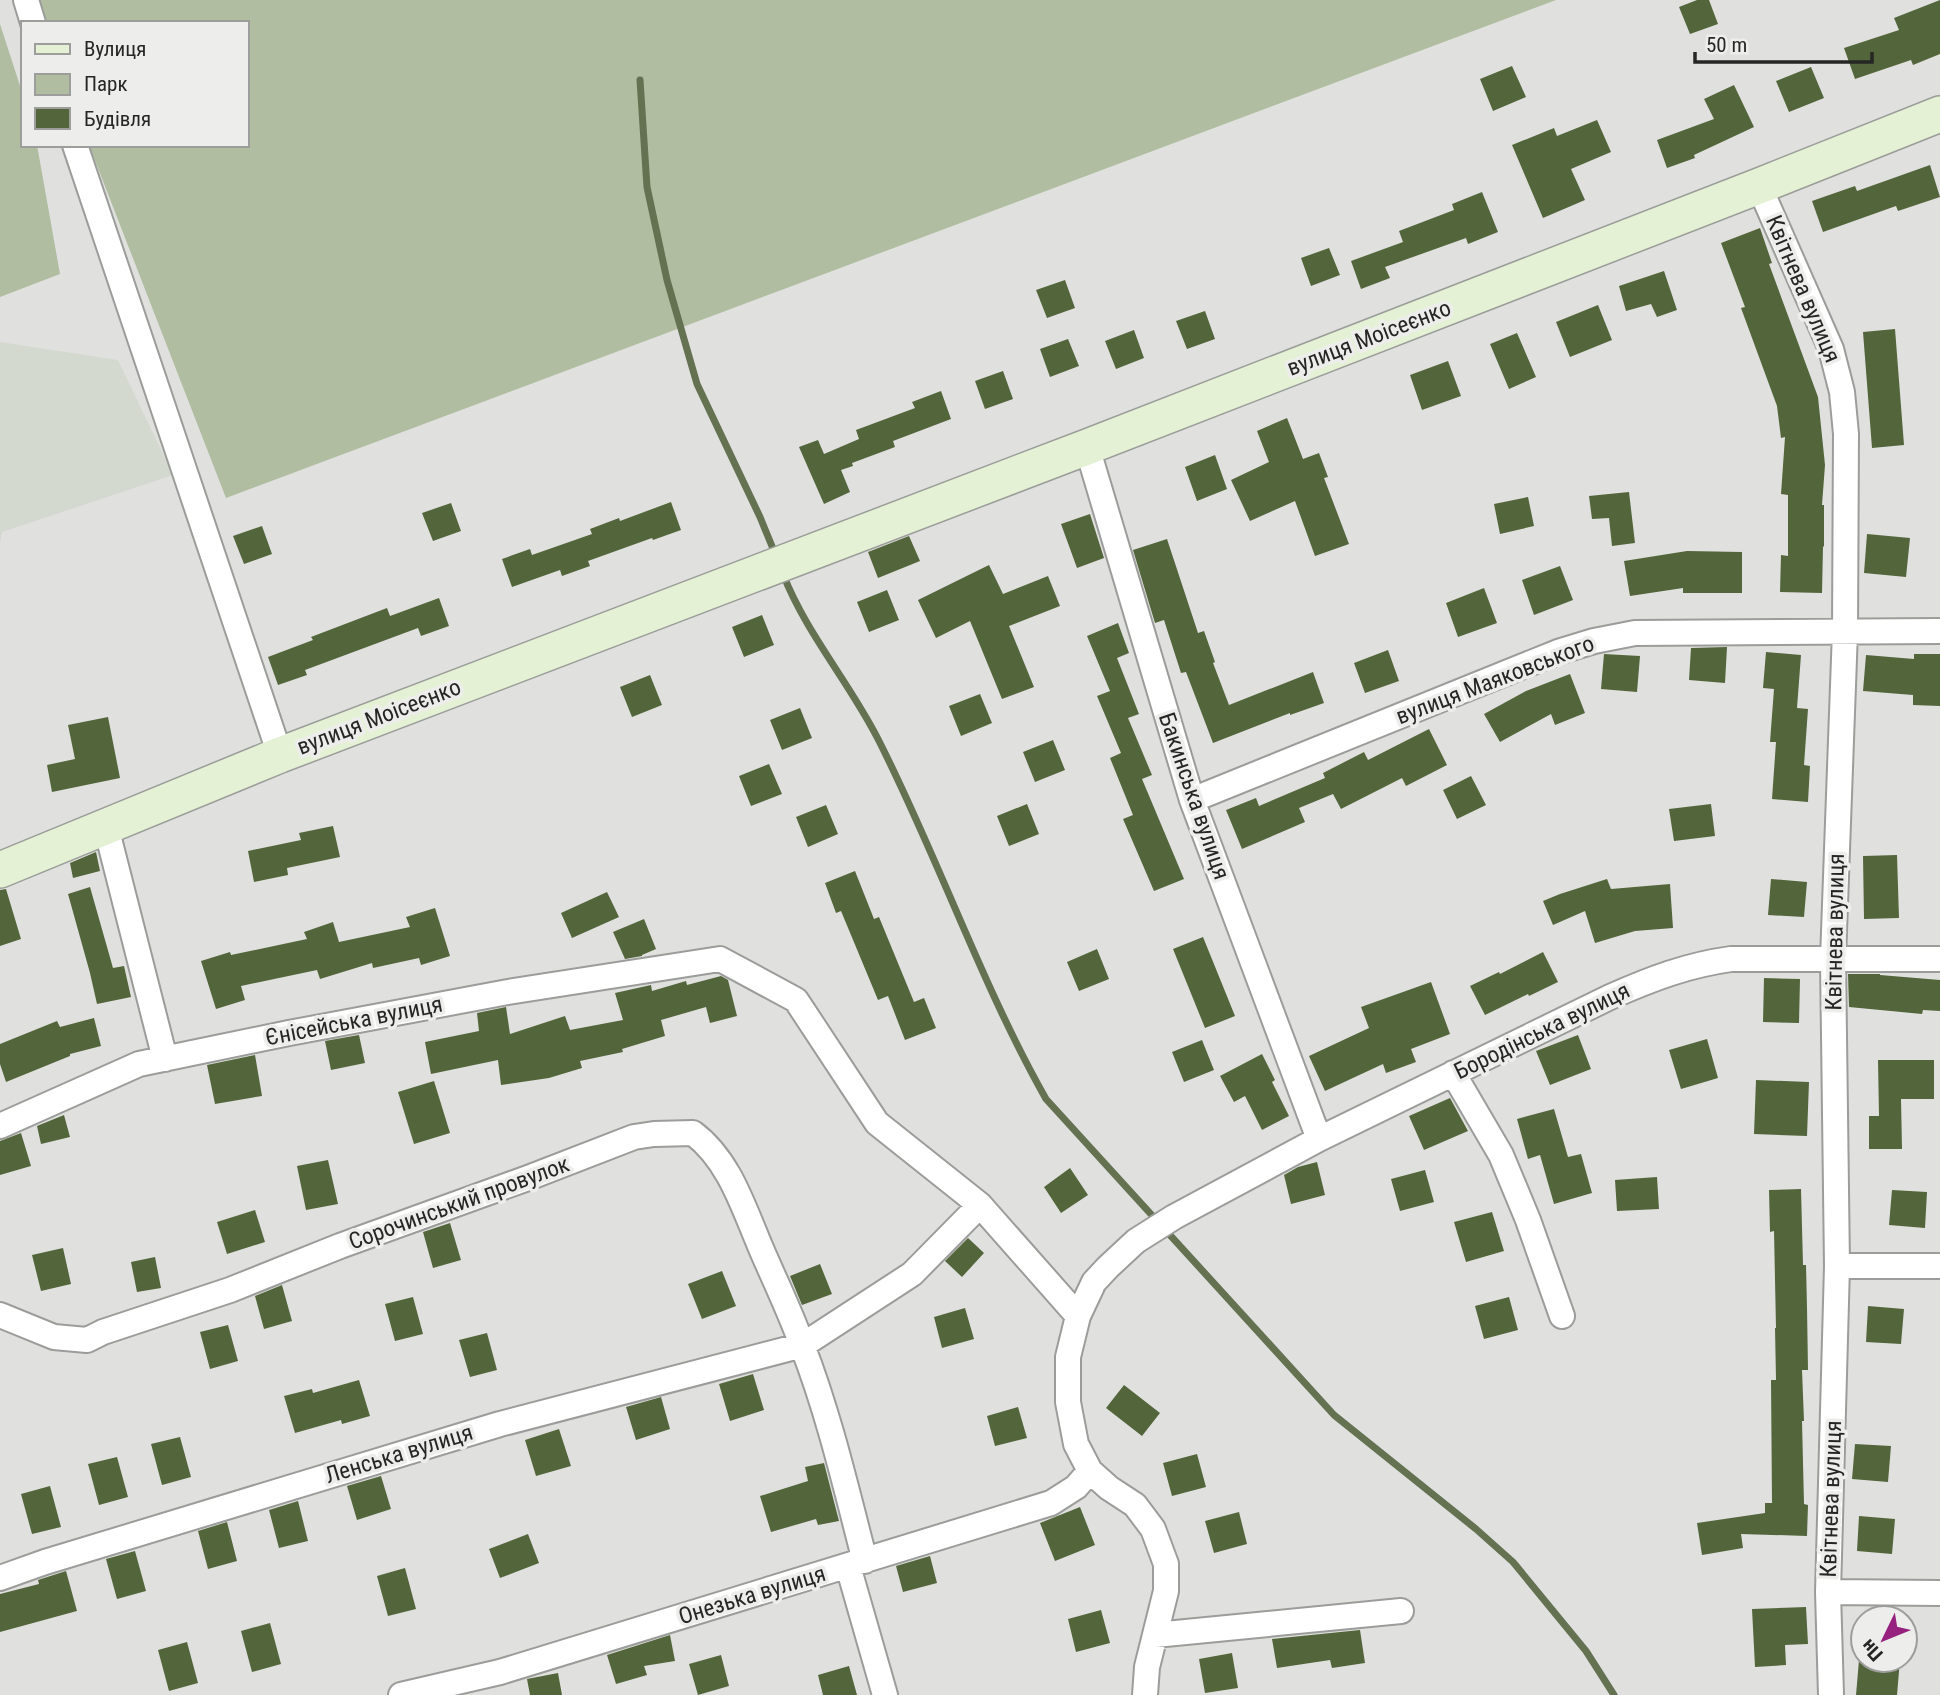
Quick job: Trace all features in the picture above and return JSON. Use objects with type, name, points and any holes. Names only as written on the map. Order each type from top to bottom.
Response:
[{"type":"street","points":[[26,0],[32,21]]},
{"type":"street","name":"вулиця Моісеєнко","points":[[0,870],[280,755],[1087,447],[1940,114]]},
{"type":"street","points":[[76,147],[280,755]]},
{"type":"street","name":"Квітнева вулиця","points":[[1759,186],[1831,349],[1842,392],[1846,434],[1845,631],[1833,958],[1837,1266],[1828,1592],[1831,1695]]},
{"type":"street","name":"Бакинська вулиця","points":[[1087,447],[1192,800],[1320,1139]]},
{"type":"street","name":"вулиця Маяковського","points":[[1192,800],[1558,652],[1594,641],[1636,633],[1940,631]]},
{"type":"street","points":[[106,827],[165,1059]]},
{"type":"street","name":"Бородінська вулиця","points":[[1090,1471],[1076,1444],[1068,1402],[1068,1357],[1078,1316],[1094,1282],[1108,1267],[1136,1241],[1174,1217],[1320,1139],[1609,997],[1658,976],[1700,963],[1731,958],[1940,958]]},
{"type":"street","name":"Єнісейська вулиця","points":[[0,1126],[139,1064],[508,992],[720,959],[796,1000],[877,1123],[980,1205]]},
{"type":"street","points":[[1453,1073],[1501,1155],[1528,1220],[1562,1316]]},
{"type":"street","name":"Сорочинський провулок","points":[[0,1315],[54,1336],[87,1340],[230,1290],[340,1246],[634,1137],[693,1133],[706,1143],[719,1159],[734,1185],[803,1345]]},
{"type":"street","points":[[980,1205],[1078,1316]]},
{"type":"street","name":"Ленська вулиця","points":[[0,1578],[500,1424],[803,1345],[912,1273],[980,1205]]},
{"type":"street","points":[[1837,1266],[1940,1266]]},
{"type":"street","points":[[803,1345],[834,1443],[856,1563],[885,1695]]},
{"type":"street","points":[[1090,1471],[1109,1488],[1135,1505],[1153,1529],[1166,1564],[1166,1591],[1147,1667],[1144,1695]]},
{"type":"street","name":"Онезька вулиця","points":[[401,1695],[500,1684],[856,1563],[1051,1503],[1076,1487],[1090,1471]]},
{"type":"street","points":[[1828,1592],[1940,1593]]},
{"type":"street","points":[[1155,1635],[1401,1611]]},
{"type":"shaded area","points":[[0,342],[118,360],[173,475],[2,532],[0,543]]},
{"type":"green space","points":[[32,0],[1556,0],[226,498],[90,147],[248,147],[248,21],[40,21]]},
{"type":"green space","points":[[0,24],[21,89],[21,147],[37,147],[60,274],[0,297]]},
{"type":"building","points":[[1697,0],[1709,0],[1718,24],[1690,34],[1679,7]]},
{"type":"building","points":[[1940,0],[1940,54],[1913,65],[1911,60],[1855,79],[1844,48],[1899,30],[1894,18]]},
{"type":"building","points":[[1512,66],[1526,97],[1493,111],[1480,79]]},
{"type":"building","points":[[1811,67],[1824,98],[1789,112],[1776,81]]},
{"type":"building","points":[[1734,85],[1754,127],[1694,155],[1695,158],[1667,168],[1657,140],[1714,119],[1704,99]]},
{"type":"building","points":[[1597,120],[1611,152],[1571,169],[1585,200],[1543,218],[1512,145],[1554,128],[1557,136]]},
{"type":"building","points":[[1930,165],[1940,197],[1898,211],[1896,206],[1823,232],[1812,201],[1855,186],[1857,191]]},
{"type":"building","points":[[1482,192],[1498,232],[1468,244],[1466,238],[1385,267],[1390,278],[1361,289],[1351,261],[1403,242],[1399,231],[1454,210],[1452,204]]},
{"type":"building","points":[[1760,228],[1772,263],[1769,264],[1818,397],[1825,465],[1822,593],[1780,592],[1781,555],[1788,556],[1788,495],[1781,494],[1785,437],[1781,438],[1777,406],[1741,308],[1745,307],[1721,243]]},
{"type":"building","points":[[1329,248],[1340,275],[1311,286],[1301,258]]},
{"type":"building","points":[[1664,271],[1677,310],[1657,317],[1651,304],[1626,311],[1619,286]]},
{"type":"building","points":[[1065,280],[1075,308],[1047,318],[1036,290]]},
{"type":"building","points":[[1598,305],[1612,340],[1570,357],[1556,322]]},
{"type":"building","points":[[1205,311],[1215,339],[1187,349],[1176,321]]},
{"type":"building","points":[[1895,329],[1904,445],[1872,448],[1863,332]]},
{"type":"building","points":[[1134,330],[1144,358],[1116,369],[1105,341]]},
{"type":"building","points":[[1517,333],[1536,377],[1509,389],[1490,344]]},
{"type":"building","points":[[1068,339],[1079,366],[1050,377],[1040,349]]},
{"type":"building","points":[[1448,361],[1461,396],[1422,410],[1410,375]]},
{"type":"building","points":[[1003,371],[1013,399],[985,409],[975,381]]},
{"type":"building","points":[[941,391],[951,419],[893,441],[895,447],[852,463],[853,466],[841,470],[850,492],[824,504],[799,447],[818,440],[824,454],[859,439],[856,430],[915,408],[912,402]]},
{"type":"building","points":[[1287,418],[1303,459],[1319,453],[1328,477],[1324,478],[1349,544],[1315,556],[1295,501],[1250,521],[1231,480],[1269,462],[1257,431]]},
{"type":"building","points":[[1215,455],[1227,489],[1197,501],[1185,467]]},
{"type":"building","points":[[1629,492],[1635,543],[1612,546],[1609,518],[1592,519],[1589,496]]},
{"type":"building","points":[[1528,497],[1534,526],[1500,534],[1494,504]]},
{"type":"building","points":[[671,502],[681,530],[588,561],[590,566],[562,576],[560,570],[512,587],[502,559],[530,549],[532,555],[592,534],[590,529]]},
{"type":"building","points":[[451,503],[461,531],[433,541],[422,513]]},
{"type":"building","points":[[1090,514],[1104,558],[1077,568],[1061,524]]},
{"type":"building","points":[[262,526],[272,554],[244,564],[233,536]]},
{"type":"building","points":[[1867,534],[1910,538],[1906,577],[1864,573]]},
{"type":"building","points":[[909,536],[920,561],[878,578],[868,552]]},
{"type":"building","points":[[1167,539],[1198,633],[1204,631],[1229,705],[1313,672],[1324,703],[1290,713],[1213,743],[1186,672],[1181,673],[1164,620],[1155,623],[1133,550]]},
{"type":"building","points":[[1687,551],[1742,552],[1742,593],[1683,593],[1683,588],[1630,596],[1624,561]]},
{"type":"building","points":[[989,565],[1003,594],[1048,576],[1060,606],[1009,626],[1034,687],[1002,699],[970,621],[936,638],[918,600]]},
{"type":"building","points":[[1560,566],[1573,600],[1534,615],[1522,580]]},
{"type":"building","points":[[1484,588],[1497,623],[1458,637],[1446,603]]},
{"type":"building","points":[[887,590],[899,620],[869,632],[857,602]]},
{"type":"building","points":[[439,598],[449,626],[421,636],[418,628],[305,670],[307,675],[278,685],[268,657],[313,640],[311,637],[387,608],[390,616]]},
{"type":"building","points":[[762,615],[774,645],[744,657],[732,627]]},
{"type":"building","points":[[1118,623],[1129,653],[1117,658],[1139,714],[1128,718],[1152,775],[1142,779],[1184,879],[1154,891],[1123,819],[1133,815],[1110,758],[1121,753],[1097,696],[1110,691],[1087,636]]},
{"type":"building","points":[[1727,647],[1725,683],[1689,680],[1691,648]]},
{"type":"building","points":[[1388,650],[1399,681],[1365,693],[1354,663]]},
{"type":"building","points":[[1766,652],[1801,655],[1797,708],[1808,709],[1804,765],[1810,766],[1808,802],[1772,799],[1776,742],[1770,742],[1774,689],[1763,688]]},
{"type":"building","points":[[1604,654],[1640,656],[1637,692],[1601,689]]},
{"type":"building","points":[[1914,654],[1940,654],[1940,706],[1913,705],[1913,695],[1863,691],[1866,655],[1914,659]]},
{"type":"building","points":[[1570,674],[1585,713],[1555,725],[1551,714],[1500,742],[1484,714],[1526,691]]},
{"type":"building","points":[[650,675],[662,705],[632,717],[620,687]]},
{"type":"building","points":[[980,694],[992,723],[961,736],[949,706]]},
{"type":"building","points":[[800,708],[812,738],[782,750],[770,720]]},
{"type":"building","points":[[108,717],[120,778],[52,792],[47,765],[75,759],[68,725]]},
{"type":"building","points":[[1429,729],[1447,765],[1406,786],[1402,778],[1341,809],[1333,794],[1299,808],[1305,822],[1242,849],[1226,810],[1256,798],[1259,806],[1325,778],[1323,773],[1364,752],[1368,760]]},
{"type":"building","points":[[1053,740],[1065,770],[1035,782],[1023,752]]},
{"type":"building","points":[[769,764],[782,794],[751,806],[739,776]]},
{"type":"building","points":[[1471,776],[1486,805],[1457,819],[1443,790]]},
{"type":"building","points":[[1027,804],[1039,834],[1009,846],[997,816]]},
{"type":"building","points":[[1711,804],[1715,836],[1674,841],[1669,809]]},
{"type":"building","points":[[826,805],[838,834],[808,847],[796,817]]},
{"type":"building","points":[[333,826],[340,857],[287,868],[288,875],[254,882],[248,851],[301,840],[299,833]]},
{"type":"building","points":[[96,852],[100,871],[73,878],[70,863]]},
{"type":"building","points":[[1897,855],[1899,918],[1864,919],[1863,856]]},
{"type":"building","points":[[855,871],[874,919],[879,917],[914,1002],[924,998],[936,1028],[905,1040],[888,996],[878,1000],[841,911],[836,913],[825,883]]},
{"type":"building","points":[[1607,879],[1611,889],[1670,884],[1673,928],[1635,931],[1595,943],[1585,911],[1553,925],[1543,901]]},
{"type":"building","points":[[1771,879],[1807,882],[1804,917],[1768,915]]},
{"type":"building","points":[[90,887],[113,968],[124,966],[131,997],[97,1004],[68,894]]},
{"type":"building","points":[[6,889],[21,939],[0,946],[0,890]]},
{"type":"building","points":[[607,892],[619,917],[572,938],[561,913]]},
{"type":"building","points":[[435,908],[450,956],[421,965],[419,958],[373,968],[372,963],[320,979],[317,970],[241,986],[245,1000],[216,1009],[201,961],[230,952],[231,955],[307,939],[304,932],[333,922],[339,942],[410,927],[406,917]]},
{"type":"building","points":[[644,919],[656,949],[642,956],[625,959],[613,932]]},
{"type":"building","points":[[1203,937],[1235,1016],[1205,1028],[1173,949]]},
{"type":"building","points":[[1097,949],[1109,979],[1079,991],[1067,962]]},
{"type":"building","points":[[1543,952],[1558,982],[1485,1015],[1470,986]]},
{"type":"building","points":[[1848,974],[1940,980],[1940,1011],[1923,1010],[1922,1014],[1849,1007]]},
{"type":"building","points":[[721,976],[728,980],[737,1016],[710,1023],[706,1007],[661,1020],[665,1036],[622,1049],[623,1052],[580,1061],[582,1068],[549,1078],[501,1085],[498,1060],[431,1074],[425,1042],[479,1031],[477,1013],[506,1007],[510,1034],[565,1016],[570,1030],[623,1020],[615,993],[651,985],[652,991],[686,981],[687,985]]},
{"type":"building","points":[[1764,978],[1800,979],[1799,1023],[1763,1022]]},
{"type":"building","points":[[1431,982],[1450,1034],[1411,1049],[1416,1062],[1386,1073],[1383,1064],[1325,1091],[1309,1056],[1369,1028],[1361,1007]]},
{"type":"building","points":[[94,1018],[101,1046],[70,1054],[6,1082],[0,1064],[0,1044],[57,1021],[60,1027]]},
{"type":"building","points":[[359,1035],[365,1063],[331,1070],[325,1041]]},
{"type":"building","points":[[1578,1035],[1591,1069],[1550,1085],[1536,1051]]},
{"type":"building","points":[[1707,1039],[1718,1078],[1681,1089],[1669,1050]]},
{"type":"building","points":[[1202,1040],[1214,1070],[1184,1082],[1172,1052]]},
{"type":"building","points":[[1262,1054],[1289,1116],[1262,1130],[1245,1096],[1234,1102],[1220,1076]]},
{"type":"building","points":[[255,1055],[262,1096],[215,1104],[207,1065]]},
{"type":"building","points":[[1878,1060],[1934,1060],[1934,1099],[1901,1099],[1902,1149],[1869,1149],[1869,1116],[1879,1116]]},
{"type":"building","points":[[1756,1080],[1809,1082],[1807,1136],[1754,1134]]},
{"type":"building","points":[[434,1081],[450,1133],[414,1144],[398,1092]]},
{"type":"building","points":[[1450,1098],[1468,1131],[1424,1150],[1409,1116]]},
{"type":"building","points":[[1554,1109],[1568,1157],[1581,1154],[1592,1193],[1554,1204],[1540,1155],[1528,1159],[1517,1119]]},
{"type":"building","points":[[64,1115],[70,1137],[41,1144],[37,1126]]},
{"type":"building","points":[[21,1133],[31,1166],[0,1175],[0,1141]]},
{"type":"building","points":[[328,1160],[338,1204],[306,1210],[297,1166]]},
{"type":"building","points":[[1317,1162],[1325,1195],[1291,1204],[1284,1175],[1298,1167]]},
{"type":"building","points":[[1070,1168],[1088,1195],[1061,1213],[1044,1187]]},
{"type":"building","points":[[1425,1170],[1434,1202],[1400,1211],[1391,1179]]},
{"type":"building","points":[[1657,1177],[1659,1209],[1617,1211],[1615,1180]]},
{"type":"building","points":[[1801,1189],[1807,1307],[1808,1370],[1802,1370],[1802,1421],[1804,1504],[1808,1505],[1807,1536],[1741,1534],[1743,1548],[1702,1555],[1697,1523],[1765,1513],[1765,1503],[1772,1503],[1771,1380],[1776,1380],[1776,1328],[1774,1231],[1770,1232],[1769,1190]]},
{"type":"building","points":[[1892,1190],[1927,1192],[1925,1228],[1889,1225]]},
{"type":"building","points":[[255,1210],[265,1242],[227,1254],[217,1222]]},
{"type":"building","points":[[1492,1212],[1504,1251],[1466,1262],[1454,1222]]},
{"type":"building","points":[[450,1223],[461,1260],[433,1268],[423,1232]]},
{"type":"building","points":[[968,1238],[984,1253],[962,1277],[945,1261]]},
{"type":"building","points":[[63,1248],[71,1284],[41,1291],[32,1255]]},
{"type":"building","points":[[155,1257],[161,1288],[137,1292],[131,1262]]},
{"type":"building","points":[[820,1264],[832,1294],[802,1305],[790,1276]]},
{"type":"building","points":[[722,1271],[736,1306],[702,1319],[688,1284]]},
{"type":"building","points":[[282,1285],[292,1321],[264,1329],[255,1296]]},
{"type":"building","points":[[413,1297],[423,1334],[395,1341],[385,1304]]},
{"type":"building","points":[[1509,1297],[1518,1330],[1484,1339],[1475,1306]]},
{"type":"building","points":[[1868,1306],[1904,1309],[1901,1344],[1866,1342]]},
{"type":"building","points":[[965,1308],[974,1339],[942,1348],[934,1317]]},
{"type":"building","points":[[228,1325],[238,1361],[210,1369],[200,1332]]},
{"type":"building","points":[[487,1333],[497,1370],[470,1377],[459,1340]]},
{"type":"building","points":[[753,1374],[764,1410],[730,1421],[719,1384]]},
{"type":"building","points":[[359,1380],[370,1416],[342,1424],[341,1420],[295,1433],[284,1396],[312,1389],[313,1393]]},
{"type":"building","points":[[1124,1385],[1160,1413],[1142,1436],[1106,1408]]},
{"type":"building","points":[[661,1397],[670,1429],[636,1440],[626,1407]]},
{"type":"building","points":[[1018,1407],[1027,1438],[995,1446],[987,1416]]},
{"type":"building","points":[[559,1429],[571,1466],[536,1476],[525,1440]]},
{"type":"building","points":[[180,1437],[191,1477],[162,1485],[151,1444]]},
{"type":"building","points":[[1855,1444],[1891,1446],[1888,1482],[1852,1479]]},
{"type":"building","points":[[1197,1454],[1206,1487],[1172,1496],[1163,1463]]},
{"type":"building","points":[[117,1457],[128,1497],[99,1505],[88,1464]]},
{"type":"building","points":[[824,1463],[839,1521],[818,1525],[816,1519],[771,1532],[760,1496],[808,1481],[805,1467]]},
{"type":"building","points":[[381,1476],[391,1509],[357,1520],[347,1486]]},
{"type":"building","points":[[50,1486],[61,1527],[32,1534],[21,1494]]},
{"type":"building","points":[[298,1501],[308,1541],[279,1548],[269,1510]]},
{"type":"building","points":[[1080,1507],[1095,1545],[1055,1561],[1040,1523]]},
{"type":"building","points":[[1239,1512],[1247,1544],[1214,1553],[1205,1521]]},
{"type":"building","points":[[1859,1516],[1895,1519],[1892,1554],[1857,1551]]},
{"type":"building","points":[[227,1522],[237,1561],[208,1569],[198,1531]]},
{"type":"building","points":[[528,1534],[539,1563],[500,1578],[489,1549]]},
{"type":"building","points":[[135,1551],[146,1591],[117,1599],[106,1559]]},
{"type":"building","points":[[930,1556],[937,1583],[903,1592],[896,1566]]},
{"type":"building","points":[[405,1568],[416,1609],[388,1616],[377,1576]]},
{"type":"building","points":[[66,1571],[77,1611],[0,1632],[0,1594],[39,1584],[38,1580]]},
{"type":"building","points":[[1806,1607],[1808,1644],[1785,1645],[1786,1665],[1755,1667],[1752,1609]]},
{"type":"building","points":[[1101,1610],[1110,1643],[1076,1652],[1068,1619]]},
{"type":"building","points":[[270,1623],[281,1664],[252,1672],[241,1631]]},
{"type":"building","points":[[1360,1630],[1365,1663],[1332,1668],[1330,1660],[1277,1668],[1272,1639]]},
{"type":"building","points":[[670,1635],[675,1661],[644,1666],[647,1675],[616,1684],[607,1655]]},
{"type":"building","points":[[187,1642],[198,1683],[169,1691],[158,1650]]},
{"type":"building","points":[[1232,1653],[1238,1688],[1205,1693],[1199,1659]]},
{"type":"building","points":[[721,1655],[729,1686],[698,1695],[689,1664]]},
{"type":"building","points":[[849,1666],[857,1695],[823,1695],[818,1675]]},
{"type":"building","points":[[558,1673],[562,1695],[530,1695],[527,1679]]},
{"type":"building","points":[[1858,1674],[1899,1674],[1897,1695],[1856,1695]]},
{"type":"waterway","points":[[640,80],[647,187],[667,280],[697,384],[776,556]]},
{"type":"waterway","points":[[783,574],[803,617],[878,739],[980,966],[1046,1099],[1334,1415],[1513,1562],[1586,1651],[1614,1695]]}]
